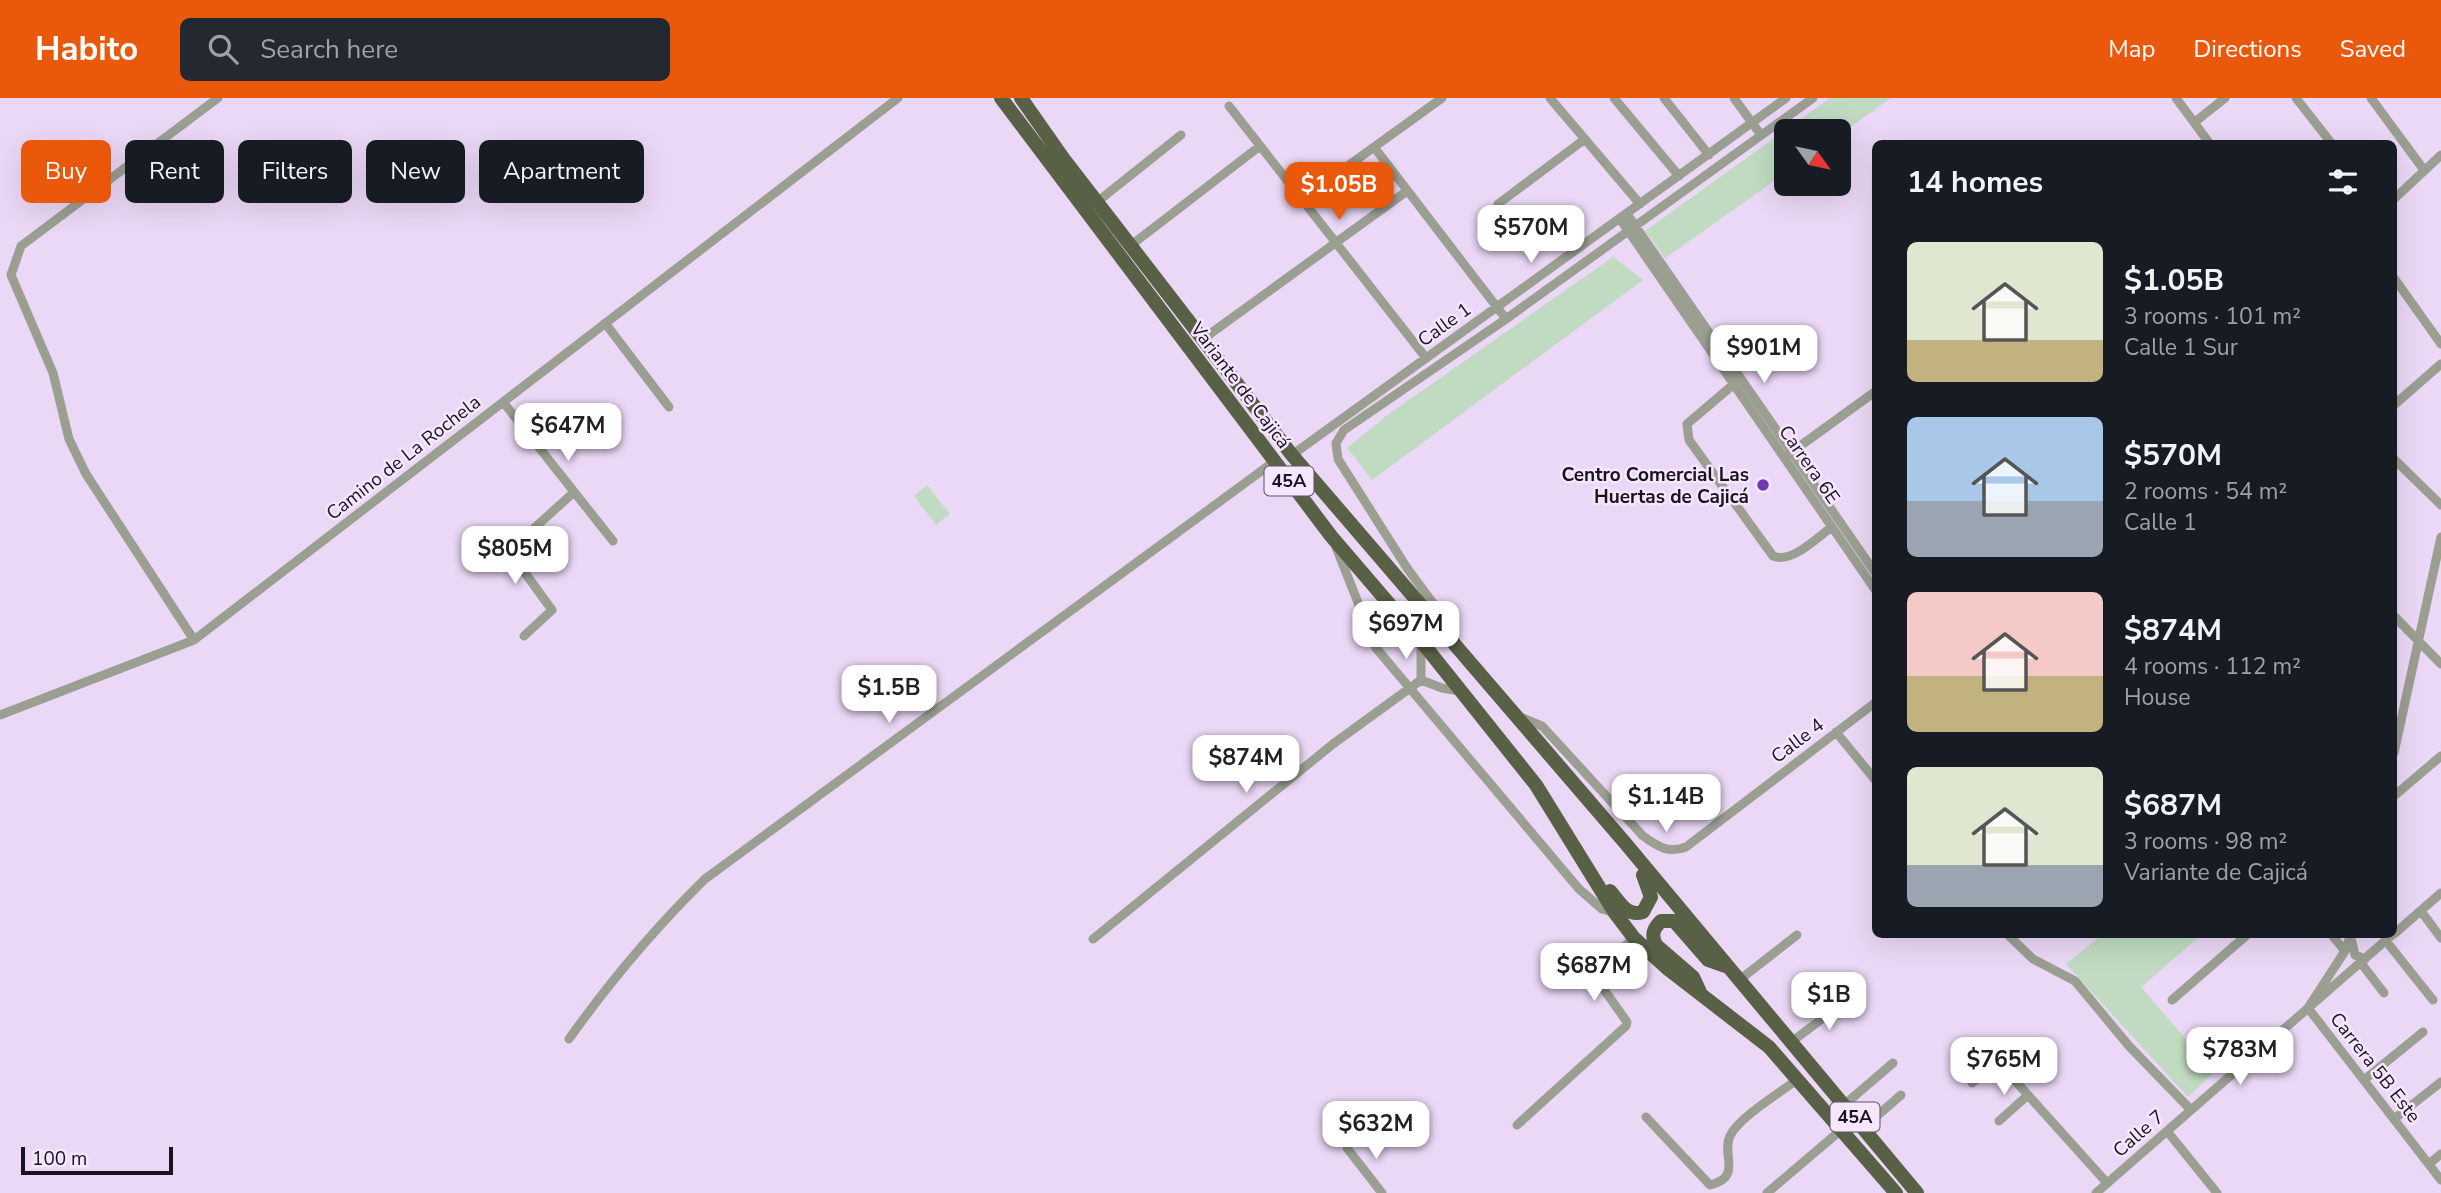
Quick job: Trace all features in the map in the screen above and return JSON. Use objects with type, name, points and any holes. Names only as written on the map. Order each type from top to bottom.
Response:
[{"type":"highway","name":"Variante de Cajicá","points":[[1001,98],[1331,536],[1421,641],[1536,785],[1615,913],[1634,938],[1702,996],[1769,1047],[1896,1193]]},
{"type":"highway","name":"Variante de Cajicá","points":[[1021,98],[1130,246],[1292,455],[1626,844],[1917,1193]]},
{"type":"highway","points":[[1590,869],[1625,909],[1637,914],[1643,912],[1651,897],[1626,844]]},
{"type":"highway","points":[[1702,996],[1693,977],[1656,945],[1653,933],[1655,926],[1661,921],[1674,921],[1708,960],[1726,966]]},
{"type":"street","points":[[194,640],[86,474],[69,439],[53,373],[11,275],[21,246],[218,98]]},
{"type":"street","name":"Camino de La Rochela","points":[[0,715],[194,640],[898,98]]},
{"type":"street","points":[[1302,199],[1442,98]]},
{"type":"street","points":[[1550,98],[1640,204]]},
{"type":"street","points":[[1614,98],[1679,176]]},
{"type":"street","points":[[1664,98],[1709,155]]},
{"type":"street","points":[[1734,98],[1760,135]]},
{"type":"street","name":"Calle 1","points":[[1292,455],[1786,98]]},
{"type":"street","name":"Calle 1","points":[[1459,647],[1447,622],[1407,568],[1338,459],[1336,443],[1344,430],[1506,319],[1813,98]]},
{"type":"street","points":[[2176,98],[2207,140]]},
{"type":"street","points":[[2195,122],[2225,98]]},
{"type":"street","points":[[2296,98],[2329,140]]},
{"type":"street","points":[[2371,98],[2424,170]]},
{"type":"street","points":[[1229,106],[1426,358]]},
{"type":"street","points":[[1097,202],[1181,135]]},
{"type":"street","points":[[1498,204],[1585,139]]},
{"type":"street","points":[[1130,246],[1260,146]]},
{"type":"street","points":[[1374,148],[1506,319]]},
{"type":"street","points":[[2397,196],[2441,155]]},
{"type":"street","points":[[1203,339],[1407,191]]},
{"type":"street","name":"Carrera 6E","points":[[1623,216],[1788,455],[1872,585]]},
{"type":"street","name":"Carrera 6E","points":[[1632,229],[1734,384],[1872,569]]},
{"type":"street","points":[[2397,282],[2441,344]]},
{"type":"street","points":[[605,323],[669,407]]},
{"type":"street","points":[[2397,402],[2441,364]]},
{"type":"street","points":[[1734,384],[1687,424],[1689,440],[1773,556],[1779,559],[1791,556],[1832,527]]},
{"type":"street","points":[[1788,455],[1872,394]]},
{"type":"street","points":[[503,402],[612,541]]},
{"type":"street","points":[[569,1040],[603,991],[652,931],[705,879],[1275,461]]},
{"type":"street","points":[[2397,462],[2441,505]]},
{"type":"street","points":[[524,635],[552,610],[509,551],[573,493]]},
{"type":"street","points":[[1331,536],[1376,648],[1580,889],[1602,909],[1615,913]]},
{"type":"street","points":[[2397,740],[2441,537]]},
{"type":"street","points":[[2397,619],[2441,664]]},
{"type":"street","points":[[1421,641],[1421,680]]},
{"type":"street","points":[[1093,939],[1333,744],[1421,680]]},
{"type":"street","points":[[1421,680],[1442,688],[1461,691]]},
{"type":"street","name":"Calle 4","points":[[1514,714],[1542,726],[1643,836],[1659,848],[1677,850],[1686,847],[1872,705]]},
{"type":"street","points":[[1836,732],[1872,776]]},
{"type":"street","points":[[2397,793],[2441,756]]},
{"type":"street","name":"Calle 7","points":[[2397,931],[2441,893]]},
{"type":"street","points":[[2421,911],[2441,938]]},
{"type":"street","points":[[1738,981],[1797,935]]},
{"type":"street","points":[[1517,1125],[1623,1031],[1627,1022],[1593,974],[1634,938]]},
{"type":"street","points":[[2011,938],[2033,959],[2075,981],[2129,1045],[2191,1110]]},
{"type":"street","points":[[2172,1000],[2243,938]]},
{"type":"street","points":[[2335,938],[2345,951]]},
{"type":"street","points":[[2308,1008],[2345,951],[2350,938]]},
{"type":"street","points":[[2351,938],[2355,955],[2363,961],[2384,993]]},
{"type":"street","name":"Calle 7","points":[[2096,1193],[2389,938]]},
{"type":"street","points":[[2392,938],[2433,1000]]},
{"type":"street","points":[[1790,1043],[1839,1006]]},
{"type":"street","name":"Carrera 5B Este","points":[[2308,1008],[2441,1180]]},
{"type":"street","points":[[2364,1080],[2423,1032]]},
{"type":"street","points":[[1972,1083],[1995,1058],[2107,1183]]},
{"type":"street","points":[[1844,1105],[1893,1063]]},
{"type":"street","points":[[1646,1117],[1705,1183],[1716,1184],[1729,1171],[1731,1164],[1727,1144],[1734,1128],[1798,1079]]},
{"type":"street","points":[[2394,1118],[2441,1082]]},
{"type":"street","points":[[1863,1128],[1900,1095]]},
{"type":"street","points":[[1999,1121],[2028,1095]]},
{"type":"street","points":[[1767,1193],[1841,1130]]},
{"type":"street","points":[[2167,1131],[2217,1193]]},
{"type":"street","points":[[1347,1148],[1377,1191]]},
{"type":"street","points":[[2429,1164],[2441,1154]]},
{"type":"green space","points":[[1830,98],[1891,98],[1852,126],[1852,119],[1801,119]]},
{"type":"green space","points":[[1774,138],[1774,181],[1665,258],[1645,231]]},
{"type":"green space","points":[[1613,257],[1643,280],[1372,480],[1347,448],[1386,416]]},
{"type":"green space","points":[[927,485],[950,514],[936,525],[914,496]]},
{"type":"green space","points":[[2098,938],[2198,938],[2141,987],[2214,1072],[2188,1097],[2066,964]]},
{"type":"place","name":"Centro Comercial Las Huertas de Cajicá","points":[[1763,485]]}]
